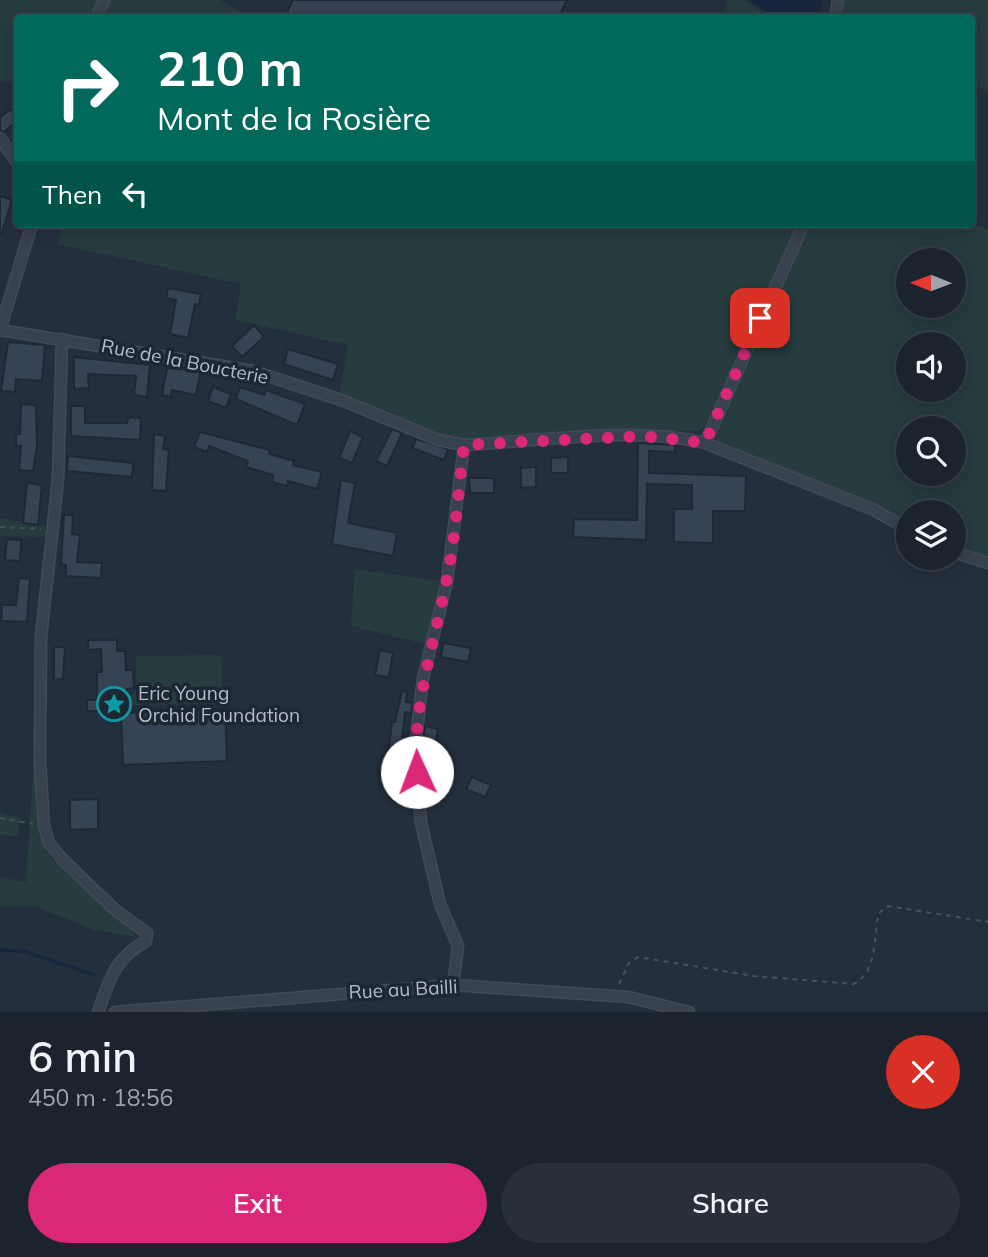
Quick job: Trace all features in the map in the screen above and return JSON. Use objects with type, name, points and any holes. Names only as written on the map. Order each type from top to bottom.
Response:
[{"type":"street","points":[[0,138],[14,158]]},
{"type":"street","points":[[0,330],[31,228]]},
{"type":"street","points":[[705,443],[802,228]]},
{"type":"street","name":"Rue de la Boucterie","points":[[0,330],[253,371],[344,401],[438,440],[464,445],[643,436],[705,443],[874,510],[896,522]]},
{"type":"street","points":[[62,339],[58,479],[41,637],[44,825],[49,843],[62,859],[115,911],[147,933],[146,942],[127,952],[112,973],[98,1012]]},
{"type":"street","points":[[453,985],[458,946],[440,904],[421,823],[415,747],[423,678],[447,582],[464,445]]},
{"type":"street","points":[[966,556],[988,563]]},
{"type":"street","name":"Rue au Bailli","points":[[115,1012],[453,985],[614,996],[689,1012]]},
{"type":"path","points":[[0,527],[52,530]]},
{"type":"path","points":[[0,818],[44,825]]},
{"type":"path","points":[[614,996],[629,963],[638,957],[754,976],[853,984],[864,979],[870,969],[879,913],[888,906],[988,922]]},
{"type":"green space","points":[[0,0],[100,0],[93,14],[14,14],[14,83],[0,80]]},
{"type":"green space","points":[[109,0],[220,0],[246,14],[102,14]]},
{"type":"green space","points":[[727,0],[744,0],[766,14],[724,14]]},
{"type":"green space","points":[[844,0],[988,0],[988,92],[975,85],[975,14],[840,13]]},
{"type":"green space","points":[[975,224],[988,229],[988,558],[966,551],[966,500],[896,500],[896,515],[718,443],[714,434],[808,228],[975,228]]},
{"type":"green space","points":[[62,228],[797,228],[706,425],[699,431],[627,431],[489,440],[457,438],[428,432],[339,395],[348,345],[235,320],[241,284],[57,244]]},
{"type":"green space","points":[[0,518],[46,526],[45,537],[0,536]]},
{"type":"green space","points":[[355,569],[440,581],[426,644],[351,626]]},
{"type":"green space","points":[[218,655],[222,658],[222,704],[132,705],[132,693],[136,692],[136,656]]},
{"type":"green space","points":[[34,758],[42,824],[49,855],[57,865],[121,918],[136,937],[94,930],[35,906],[0,907],[0,877],[26,882]]},
{"type":"green space","points":[[0,812],[20,818],[18,836],[0,835]]},
{"type":"water","points":[[748,0],[823,0],[818,14],[770,14]]},
{"type":"building","points":[[293,0],[567,0],[560,14],[286,14]]},
{"type":"building","points":[[11,109],[14,114],[14,123],[4,132],[0,131],[0,117]]},
{"type":"building","points":[[0,196],[12,200],[2,233],[0,233]]},
{"type":"building","points":[[168,288],[201,294],[199,305],[195,304],[188,338],[170,334],[176,300],[166,298]]},
{"type":"building","points":[[254,325],[264,337],[242,357],[232,346]]},
{"type":"building","points":[[8,342],[45,345],[42,381],[16,379],[15,392],[1,391]]},
{"type":"building","points":[[288,349],[338,364],[333,380],[284,364]]},
{"type":"building","points":[[74,357],[150,365],[147,397],[134,395],[136,376],[88,374],[89,388],[74,389]]},
{"type":"building","points":[[167,368],[201,370],[196,395],[172,390],[171,397],[162,395]]},
{"type":"building","points":[[213,387],[231,394],[226,408],[208,401]]},
{"type":"building","points":[[240,387],[264,395],[266,390],[305,404],[297,425],[236,399]]},
{"type":"building","points":[[21,404],[36,405],[37,446],[33,471],[19,470],[21,446],[16,446],[16,434],[20,434]]},
{"type":"building","points":[[71,406],[85,406],[85,423],[127,423],[128,417],[141,418],[140,440],[71,436]]},
{"type":"building","points":[[392,429],[402,433],[387,466],[376,461]]},
{"type":"building","points":[[350,431],[363,437],[352,463],[339,458]]},
{"type":"building","points":[[200,432],[270,450],[269,454],[294,461],[293,465],[322,472],[317,489],[288,481],[287,486],[272,482],[273,475],[246,467],[248,461],[209,446],[207,452],[194,447]]},
{"type":"building","points":[[154,434],[165,436],[163,449],[169,450],[166,491],[152,490]]},
{"type":"building","points":[[416,439],[448,449],[444,460],[412,448]]},
{"type":"building","points":[[638,443],[675,445],[675,452],[649,451],[649,473],[746,476],[745,511],[713,511],[713,543],[674,542],[674,509],[692,509],[692,485],[647,484],[646,540],[573,537],[574,519],[637,520]]},
{"type":"building","points":[[68,456],[133,463],[132,477],[67,471]]},
{"type":"building","points":[[568,457],[568,473],[551,473],[551,458]]},
{"type":"building","points":[[536,467],[536,487],[521,488],[521,468]]},
{"type":"building","points":[[469,478],[494,478],[494,493],[470,493]]},
{"type":"building","points":[[341,480],[355,483],[348,523],[397,533],[393,556],[332,544]]},
{"type":"building","points":[[27,483],[42,485],[38,525],[23,523]]},
{"type":"building","points":[[64,515],[73,515],[72,534],[80,535],[77,562],[102,563],[101,578],[66,576],[66,565],[61,564]]},
{"type":"building","points":[[7,539],[21,540],[20,561],[5,560]]},
{"type":"building","points":[[19,578],[30,579],[27,622],[1,621],[2,605],[16,605]]},
{"type":"building","points":[[88,640],[117,640],[117,651],[125,651],[126,670],[133,670],[134,688],[127,689],[127,711],[87,711],[87,700],[97,700],[97,672],[102,672],[101,649],[88,650]]},
{"type":"building","points":[[443,643],[471,648],[468,662],[441,657]]},
{"type":"building","points":[[54,647],[65,647],[63,679],[54,680]]},
{"type":"building","points":[[380,650],[393,653],[389,677],[375,675]]},
{"type":"building","points":[[402,691],[407,692],[406,702],[413,703],[411,713],[405,712],[401,750],[389,748],[392,722],[395,722]]},
{"type":"building","points":[[225,709],[227,761],[123,765],[121,713]]},
{"type":"building","points":[[425,726],[438,729],[435,745],[423,743]]},
{"type":"building","points":[[472,777],[491,785],[485,797],[466,789]]},
{"type":"building","points":[[98,799],[98,829],[70,830],[70,800]]},
{"type":"waterway","points":[[0,950],[23,951],[94,975]]},
{"type":"place","name":"Eric Young Orchid Foundation","points":[[114,704]]},
{"type":"route","points":[[417,772],[415,747],[423,678],[447,582],[464,445],[643,436],[684,438],[705,443],[760,318]]}]
